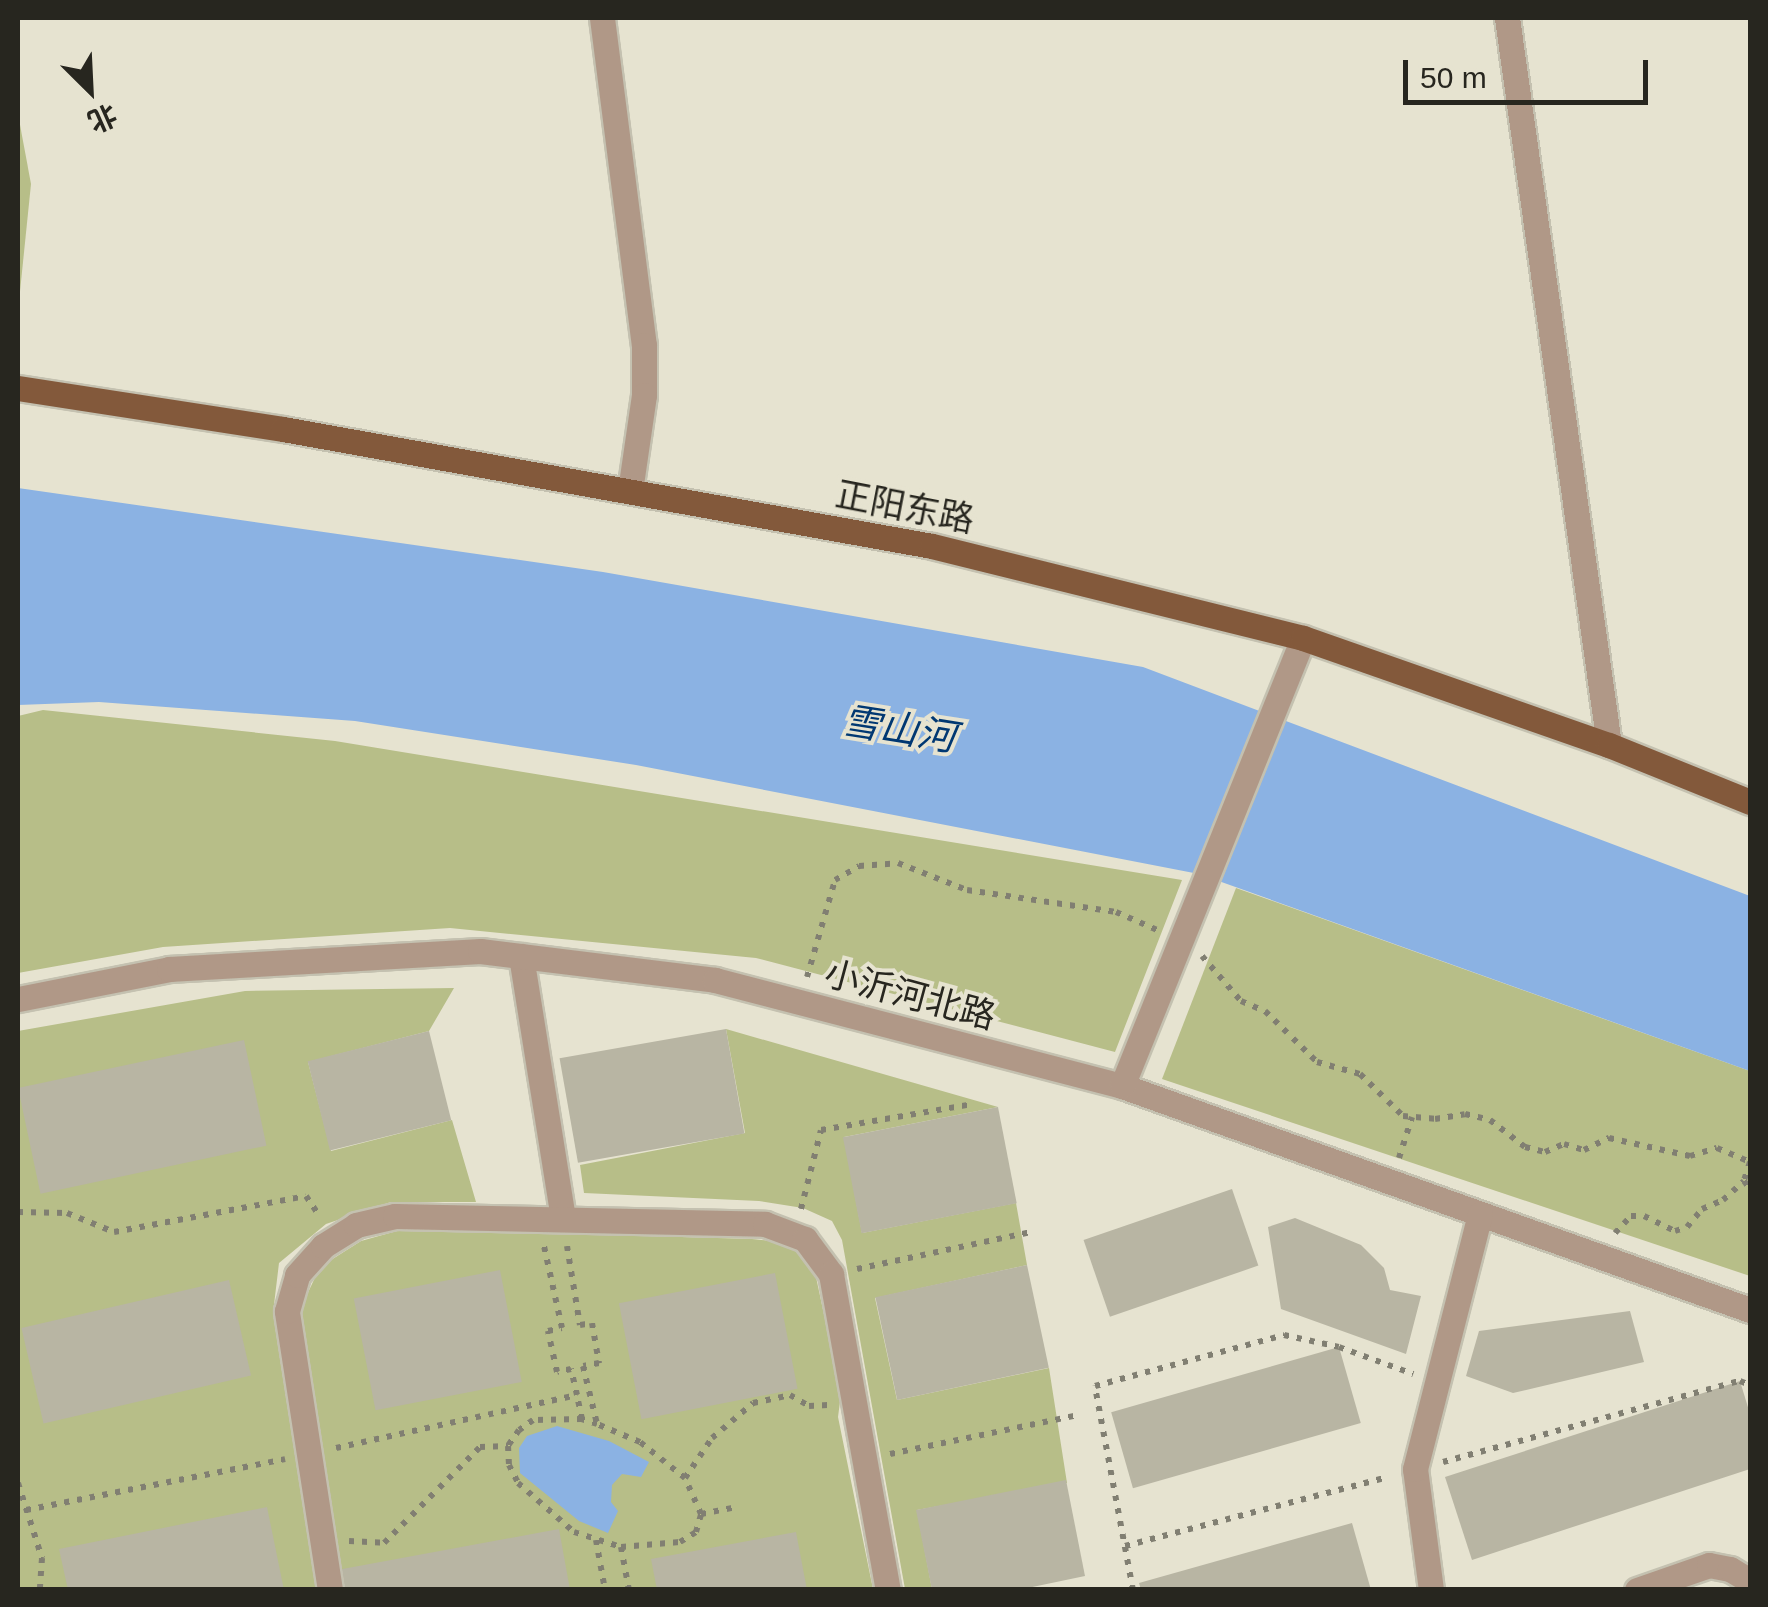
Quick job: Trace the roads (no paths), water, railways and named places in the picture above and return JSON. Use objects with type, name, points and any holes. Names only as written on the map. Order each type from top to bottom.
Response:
[{"type":"main road","name":"正阳东路","points":[[18,388],[932,546],[1302,638],[1609,745],[1750,802]]},
{"type":"street","points":[[602,18],[644,345],[644,396],[630,491]]},
{"type":"street","points":[[1506,18],[1609,745]]},
{"type":"street","points":[[1122,1086],[1302,638]]},
{"type":"street","name":"小沂河北路","points":[[18,999],[169,969],[480,951],[716,980],[1122,1086],[1750,1310]]},
{"type":"street","points":[[522,956],[550,1218]]},
{"type":"street","points":[[1431,1590],[1415,1469],[1480,1214]]},
{"type":"street","points":[[330,1590],[287,1312],[296,1275],[336,1238],[356,1226],[395,1216],[765,1224],[794,1234],[820,1256],[831,1274],[888,1590]]},
{"type":"street","points":[[1636,1590],[1709,1565],[1730,1569],[1750,1581]]},
{"type":"water","name":"雪山河","points":[[18,488],[603,572],[1143,667],[1750,896],[1750,1071],[1199,874],[636,765],[355,721],[99,702],[18,705]]},
{"type":"water","points":[[557,1426],[609,1441],[649,1462],[641,1477],[622,1474],[612,1485],[611,1502],[618,1511],[608,1533],[579,1521],[520,1473],[519,1448],[527,1436]]}]
